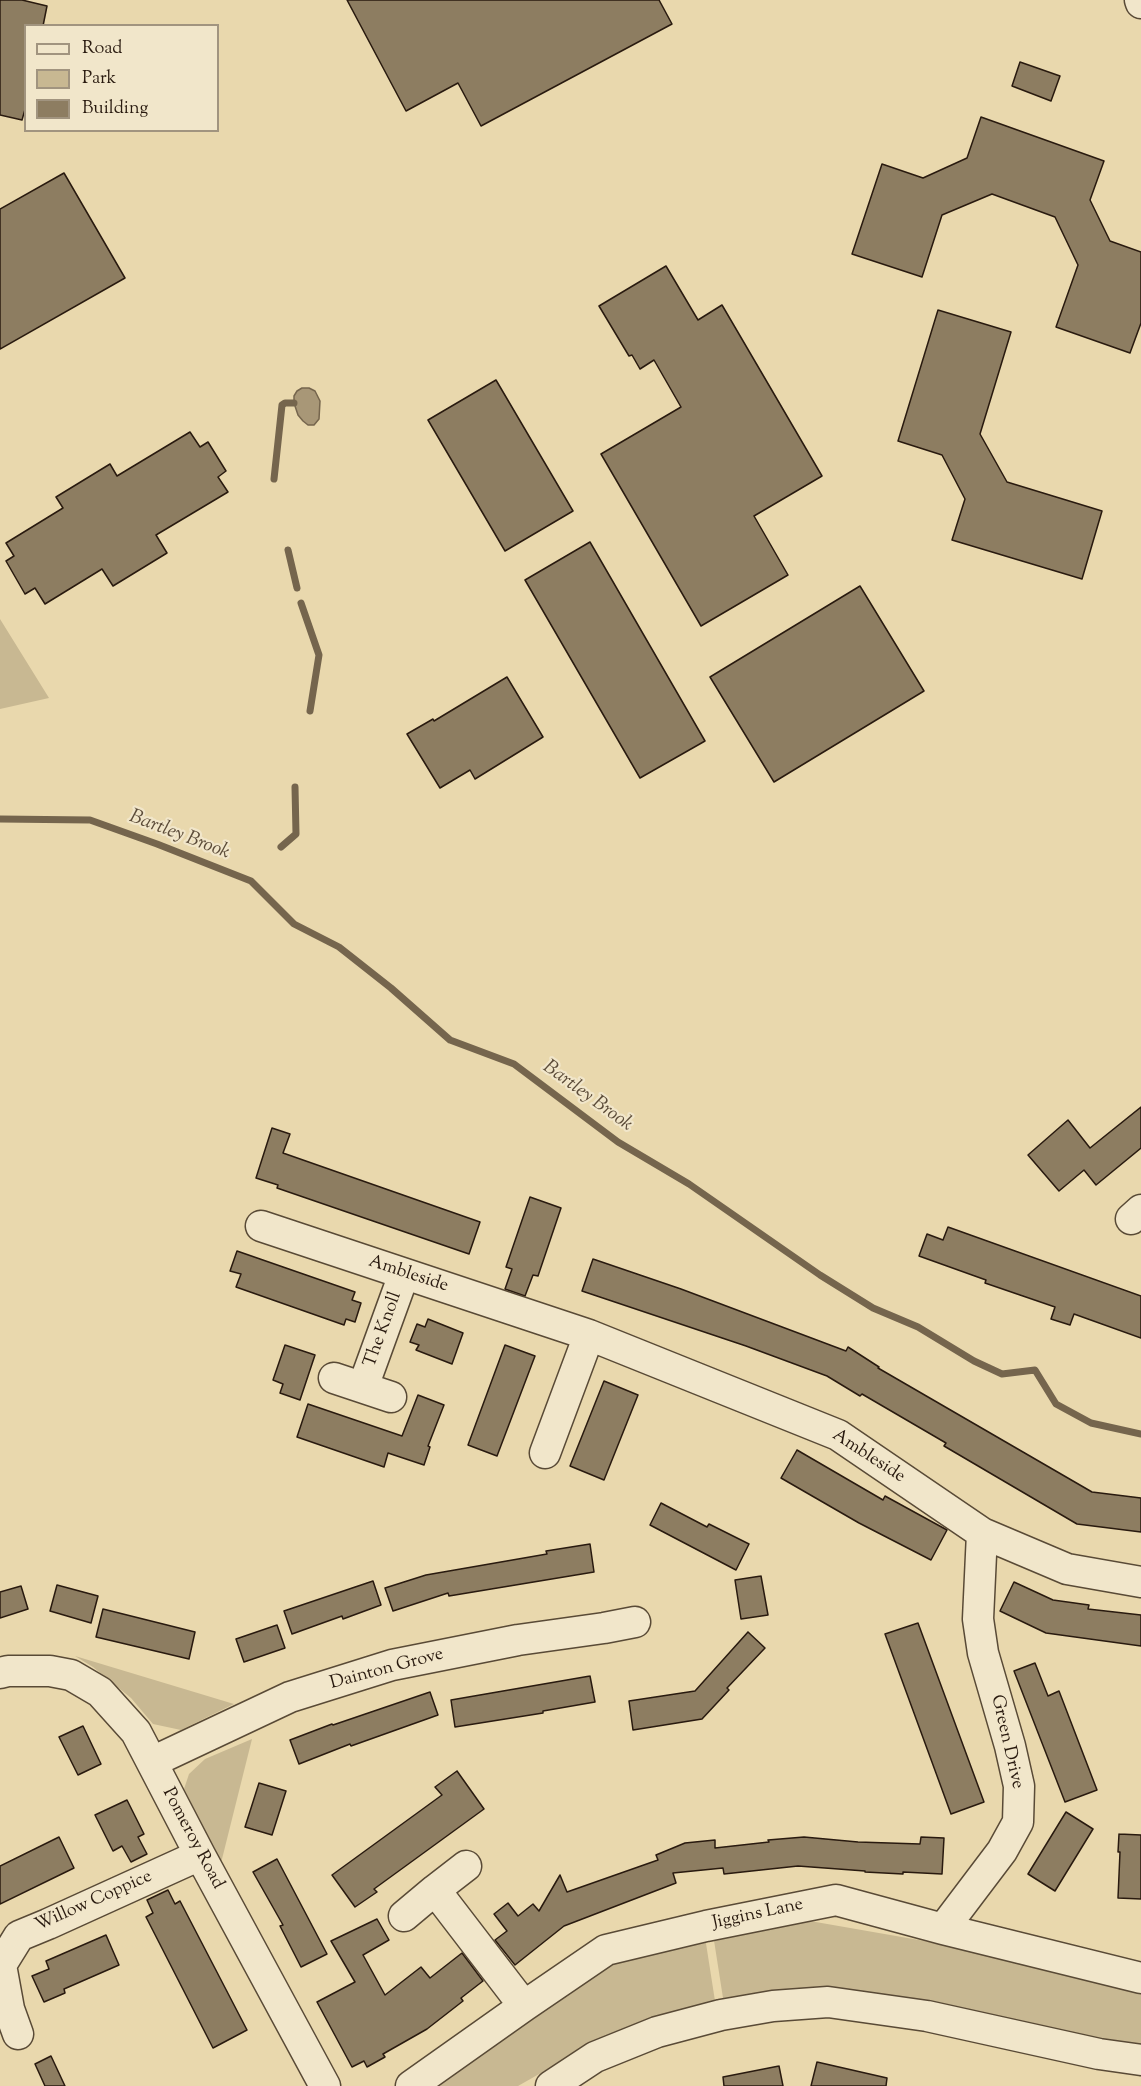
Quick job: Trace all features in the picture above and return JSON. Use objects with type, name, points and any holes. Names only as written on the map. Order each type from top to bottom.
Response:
[{"type":"street","name":"Ambleside","points":[[261,1226],[590,1335],[838,1435],[982,1533],[1067,1569],[1141,1582]]},
{"type":"street","name":"The Knoll","points":[[363,1387],[404,1274]]},
{"type":"street","points":[[545,1453],[590,1335]]},
{"type":"street","name":"The Knoll","points":[[334,1378],[391,1397]]},
{"type":"street","name":"Green Drive","points":[[944,1929],[1002,1851],[1018,1822],[1019,1786],[983,1653],[978,1619],[982,1533]]},
{"type":"street","name":"Dainton Grove","points":[[152,1762],[290,1697],[392,1665],[518,1640],[635,1622]]},
{"type":"street","name":"Pomeroy Road","points":[[0,1673],[50,1671],[71,1675],[100,1692],[136,1732],[325,2086]]},
{"type":"street","name":"Willow Coppice","points":[[18,2035],[9,2009],[1,1965],[19,1935],[200,1855]]},
{"type":"street","points":[[404,1916],[466,1866]]},
{"type":"street","points":[[435,1890],[524,2006]]},
{"type":"street","name":"Jiggins Lane","points":[[411,2086],[606,1950],[706,1926],[836,1900],[1141,1978]]},
{"type":"street","points":[[551,2086],[595,2057],[657,2032],[721,2015],[773,2006],[828,2002],[927,2016],[1099,2054],[1141,2060]]},
{"type":"green space","points":[[0,619],[49,698],[0,709]]},
{"type":"green space","points":[[75,1656],[234,1704],[181,1730],[153,1724],[131,1698],[93,1667]]},
{"type":"green space","points":[[252,1739],[221,1863],[184,1789],[189,1774],[205,1759]]},
{"type":"green space","points":[[810,1921],[919,1940],[1141,1986],[1141,2046],[1065,2033],[899,1997],[829,1992],[723,1998],[713,1934]]},
{"type":"green space","points":[[705,1937],[715,2001],[599,2040],[518,2086],[428,2086],[593,1970]]},
{"type":"shaded area","points":[[302,388],[315,391],[320,401],[319,419],[314,425],[308,425],[303,421],[294,403],[294,396]]},
{"type":"building","points":[[0,0],[22,0],[47,6],[43,24],[24,24],[24,113],[22,120],[0,115]]},
{"type":"building","points":[[347,0],[659,0],[672,24],[481,126],[458,83],[406,111]]},
{"type":"building","points":[[1020,62],[1060,76],[1051,101],[1012,86]]},
{"type":"building","points":[[981,117],[1104,161],[1090,200],[1110,241],[1141,252],[1141,323],[1130,353],[1056,327],[1078,265],[1055,217],[992,194],[942,215],[922,277],[852,254],[882,164],[923,178],[967,158]]},
{"type":"building","points":[[64,173],[125,278],[0,349],[0,209]]},
{"type":"building","points":[[666,266],[698,320],[722,305],[822,476],[754,516],[788,575],[701,626],[601,454],[681,407],[654,360],[640,369],[632,355],[629,356],[599,306]]},
{"type":"building","points":[[938,310],[1011,332],[980,434],[1007,482],[1102,511],[1082,579],[952,540],[965,499],[942,455],[898,441]]},
{"type":"building","points":[[496,380],[573,511],[505,551],[428,420]]},
{"type":"building","points":[[190,432],[200,447],[208,442],[226,471],[218,477],[228,492],[156,535],[167,553],[113,586],[102,569],[45,604],[35,588],[25,594],[6,561],[14,556],[6,543],[63,508],[56,497],[110,464],[117,476]]},
{"type":"building","points":[[590,542],[705,741],[640,778],[525,580]]},
{"type":"building","points":[[860,586],[924,691],[774,782],[710,677]]},
{"type":"building","points":[[507,677],[543,737],[475,779],[470,770],[440,788],[407,734],[433,719],[434,721]]},
{"type":"building","points":[[1141,1107],[1141,1148],[1096,1185],[1084,1170],[1059,1191],[1028,1155],[1068,1120],[1090,1148]]},
{"type":"building","points":[[272,1128],[290,1134],[283,1153],[480,1222],[469,1254],[277,1188],[278,1185],[256,1178]]},
{"type":"building","points":[[530,1197],[561,1208],[538,1276],[533,1275],[525,1296],[505,1289],[512,1269],[506,1267]]},
{"type":"building","points":[[948,1227],[1141,1296],[1141,1338],[1074,1314],[1070,1325],[1051,1319],[1055,1307],[985,1283],[986,1280],[919,1256],[927,1234],[943,1240]]},
{"type":"building","points":[[237,1251],[355,1292],[352,1300],[361,1303],[355,1322],[346,1319],[344,1325],[236,1287],[241,1274],[230,1271]]},
{"type":"building","points":[[593,1259],[681,1289],[846,1351],[848,1347],[878,1368],[1092,1492],[1141,1498],[1141,1532],[1077,1524],[944,1446],[946,1443],[827,1376],[582,1291]]},
{"type":"building","points":[[428,1319],[463,1333],[452,1364],[416,1350],[419,1345],[410,1342],[417,1324],[425,1327]]},
{"type":"building","points":[[285,1345],[315,1355],[300,1400],[280,1393],[283,1384],[273,1380]]},
{"type":"building","points":[[505,1345],[535,1356],[497,1456],[468,1445]]},
{"type":"building","points":[[604,1381],[638,1395],[604,1480],[570,1466]]},
{"type":"building","points":[[418,1395],[444,1405],[428,1446],[430,1447],[424,1465],[388,1453],[384,1467],[297,1437],[308,1404],[402,1436]]},
{"type":"building","points":[[797,1450],[883,1500],[885,1496],[947,1530],[931,1560],[859,1523],[781,1478]]},
{"type":"building","points":[[661,1503],[707,1527],[709,1524],[749,1544],[736,1570],[650,1525]]},
{"type":"building","points":[[590,1544],[594,1572],[449,1596],[448,1593],[393,1611],[385,1588],[426,1575],[547,1554],[546,1551]]},
{"type":"building","points":[[761,1576],[768,1615],[741,1619],[735,1580]]},
{"type":"building","points":[[373,1581],[381,1605],[292,1634],[284,1611]]},
{"type":"building","points":[[1014,1582],[1053,1600],[1089,1605],[1088,1609],[1141,1615],[1141,1646],[1046,1633],[1000,1611]]},
{"type":"building","points":[[57,1585],[98,1596],[91,1623],[50,1611]]},
{"type":"building","points":[[21,1586],[28,1609],[0,1618],[0,1592]]},
{"type":"building","points":[[103,1609],[195,1632],[189,1659],[96,1637]]},
{"type":"building","points":[[918,1623],[984,1802],[951,1814],[885,1634]]},
{"type":"building","points":[[277,1625],[285,1648],[244,1662],[236,1639]]},
{"type":"building","points":[[748,1632],[765,1648],[727,1688],[729,1690],[702,1719],[633,1730],[629,1701],[695,1691]]},
{"type":"building","points":[[1035,1663],[1048,1696],[1059,1691],[1097,1790],[1065,1802],[1014,1671]]},
{"type":"building","points":[[590,1676],[595,1702],[455,1727],[451,1700]]},
{"type":"building","points":[[430,1692],[438,1715],[351,1746],[350,1744],[299,1764],[290,1740]]},
{"type":"building","points":[[83,1726],[101,1764],[78,1775],[59,1737]]},
{"type":"building","points":[[457,1771],[484,1809],[374,1889],[377,1892],[355,1907],[332,1875],[442,1795],[435,1787]]},
{"type":"building","points":[[259,1783],[286,1791],[272,1835],[245,1827]]},
{"type":"building","points":[[127,1800],[144,1834],[138,1837],[147,1854],[131,1862],[122,1846],[113,1851],[95,1815]]},
{"type":"building","points":[[1066,1812],[1093,1829],[1055,1891],[1028,1874]]},
{"type":"building","points":[[1119,1834],[1141,1835],[1141,1899],[1118,1898]]},
{"type":"building","points":[[59,1837],[74,1868],[0,1904],[0,1866]]},
{"type":"building","points":[[804,1837],[920,1844],[921,1837],[944,1838],[942,1874],[865,1872],[798,1866],[724,1874],[723,1868],[673,1873],[676,1883],[564,1926],[515,1965],[495,1940],[507,1931],[494,1914],[508,1903],[518,1916],[533,1904],[539,1911],[560,1875],[567,1892],[658,1860],[656,1855],[685,1843],[715,1840],[715,1848]]},
{"type":"building","points":[[277,1859],[327,1954],[301,1967],[280,1926],[283,1925],[253,1872]]},
{"type":"building","points":[[168,1890],[175,1904],[180,1901],[247,2030],[213,2048],[146,1917],[153,1913],[147,1900]]},
{"type":"building","points":[[377,1919],[389,1940],[363,1955],[385,1995],[421,1967],[430,1978],[462,1953],[483,1981],[461,1998],[463,2001],[427,2029],[383,2054],[385,2057],[367,2067],[364,2061],[352,2067],[317,2002],[355,1982],[331,1941]]},
{"type":"building","points":[[106,1935],[119,1965],[64,1989],[65,1993],[44,2002],[32,1976],[49,1969],[46,1961]]},
{"type":"building","points":[[51,2056],[65,2086],[45,2086],[35,2064]]},
{"type":"building","points":[[817,2062],[887,2078],[886,2086],[811,2086]]},
{"type":"building","points":[[779,2066],[783,2086],[724,2086],[723,2077]]},
{"type":"waterway","points":[[274,479],[282,405],[294,403]]},
{"type":"waterway","points":[[288,550],[297,588]]},
{"type":"waterway","points":[[301,603],[319,655],[310,711]]},
{"type":"waterway","points":[[281,847],[296,834],[295,787]]},
{"type":"waterway","name":"Bartley Brook","points":[[0,819],[90,820],[251,881],[294,924],[339,947],[391,988],[450,1040],[514,1064],[618,1142],[689,1184],[820,1275],[873,1308],[918,1327],[974,1361],[1002,1374],[1035,1370],[1056,1404],[1091,1423],[1141,1434]]}]
